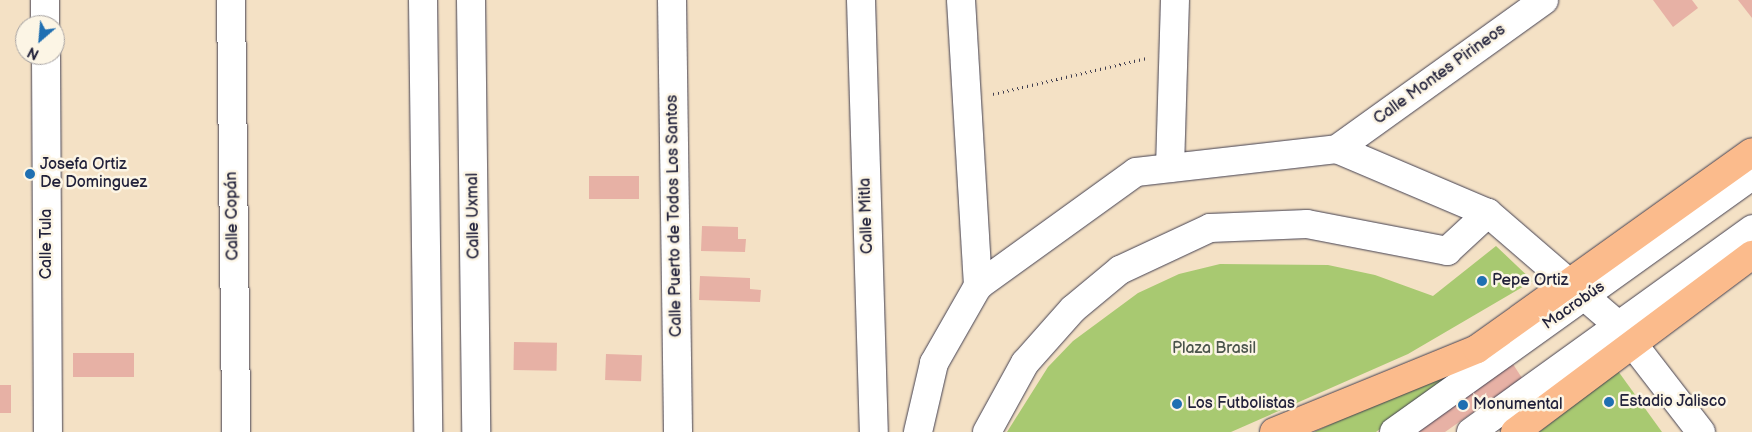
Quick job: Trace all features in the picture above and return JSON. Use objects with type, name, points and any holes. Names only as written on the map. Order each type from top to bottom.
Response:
[{"type":"main road","points":[[1274,432],[1477,349],[1580,288],[1752,152]]},
{"type":"main road","points":[[1515,432],[1626,334],[1752,255]]},
{"type":"street","points":[[45,0],[45,15]]},
{"type":"street","name":"Calle Copán","points":[[231,0],[236,432]]},
{"type":"street","points":[[423,0],[428,432]]},
{"type":"street","name":"Calle Uxmal","points":[[471,0],[476,432]]},
{"type":"street","name":"Calle Puerto de Todos Los Santos","points":[[672,0],[678,432]]},
{"type":"street","name":"Calle Mitla","points":[[860,0],[874,432]]},
{"type":"street","points":[[961,0],[965,100],[978,286]]},
{"type":"street","points":[[1170,168],[1175,0]]},
{"type":"street","name":"Calle Montes Pirineos","points":[[1337,149],[1544,0]]},
{"type":"street","name":"Calle Tula","points":[[46,65],[48,432]]},
{"type":"street","points":[[918,432],[934,363],[978,286],[1136,172],[1337,149],[1488,213],[1580,288],[1626,334],[1701,432]]},
{"type":"street","name":"Macrobús","points":[[1394,432],[1580,288],[1752,176]]},
{"type":"street","points":[[987,432],[1025,362],[1074,309],[1120,270],[1210,228],[1307,224],[1447,251],[1488,213]]},
{"type":"street","points":[[1471,432],[1626,334],[1752,229]]},
{"type":"path","points":[[965,100],[1173,52]]},
{"type":"green space","name":"Plaza Brasil","points":[[1496,246],[1533,281],[1408,354],[1231,432],[1007,432],[1048,367],[1073,341],[1138,293],[1179,274],[1220,264],[1328,265],[1375,275],[1433,296]]},
{"type":"green space","name":"Estadio Jalisco","points":[[1618,371],[1662,432],[1539,432]]},
{"type":"green space","points":[[1456,373],[1376,432],[1314,432],[1391,396]]},
{"type":"building","points":[[1653,0],[1692,0],[1698,8],[1673,27]]},
{"type":"building","points":[[1738,0],[1752,0],[1752,18]]},
{"type":"building","points":[[589,176],[639,176],[639,199],[589,199]]},
{"type":"building","points":[[702,226],[738,227],[738,239],[746,239],[745,252],[701,251]]},
{"type":"building","points":[[700,276],[750,278],[750,289],[761,290],[760,302],[699,300]]},
{"type":"building","points":[[514,342],[557,343],[557,371],[514,370]]},
{"type":"building","points":[[73,353],[134,353],[134,377],[73,377]]},
{"type":"building","points":[[606,354],[642,355],[641,381],[605,380]]},
{"type":"building","name":"Monumental","points":[[1509,358],[1522,378],[1445,432],[1405,432]]},
{"type":"building","points":[[0,385],[11,385],[11,413],[0,413]]},
{"type":"place","name":"Josefa Ortiz De Dominguez","points":[[30,174]]},
{"type":"place","name":"Pepe Ortiz","points":[[1482,281]]},
{"type":"place","name":"Estadio Jalisco","points":[[1609,402]]},
{"type":"place","name":"Los Futbolistas","points":[[1177,404]]},
{"type":"place","name":"Monumental","points":[[1463,405]]}]
